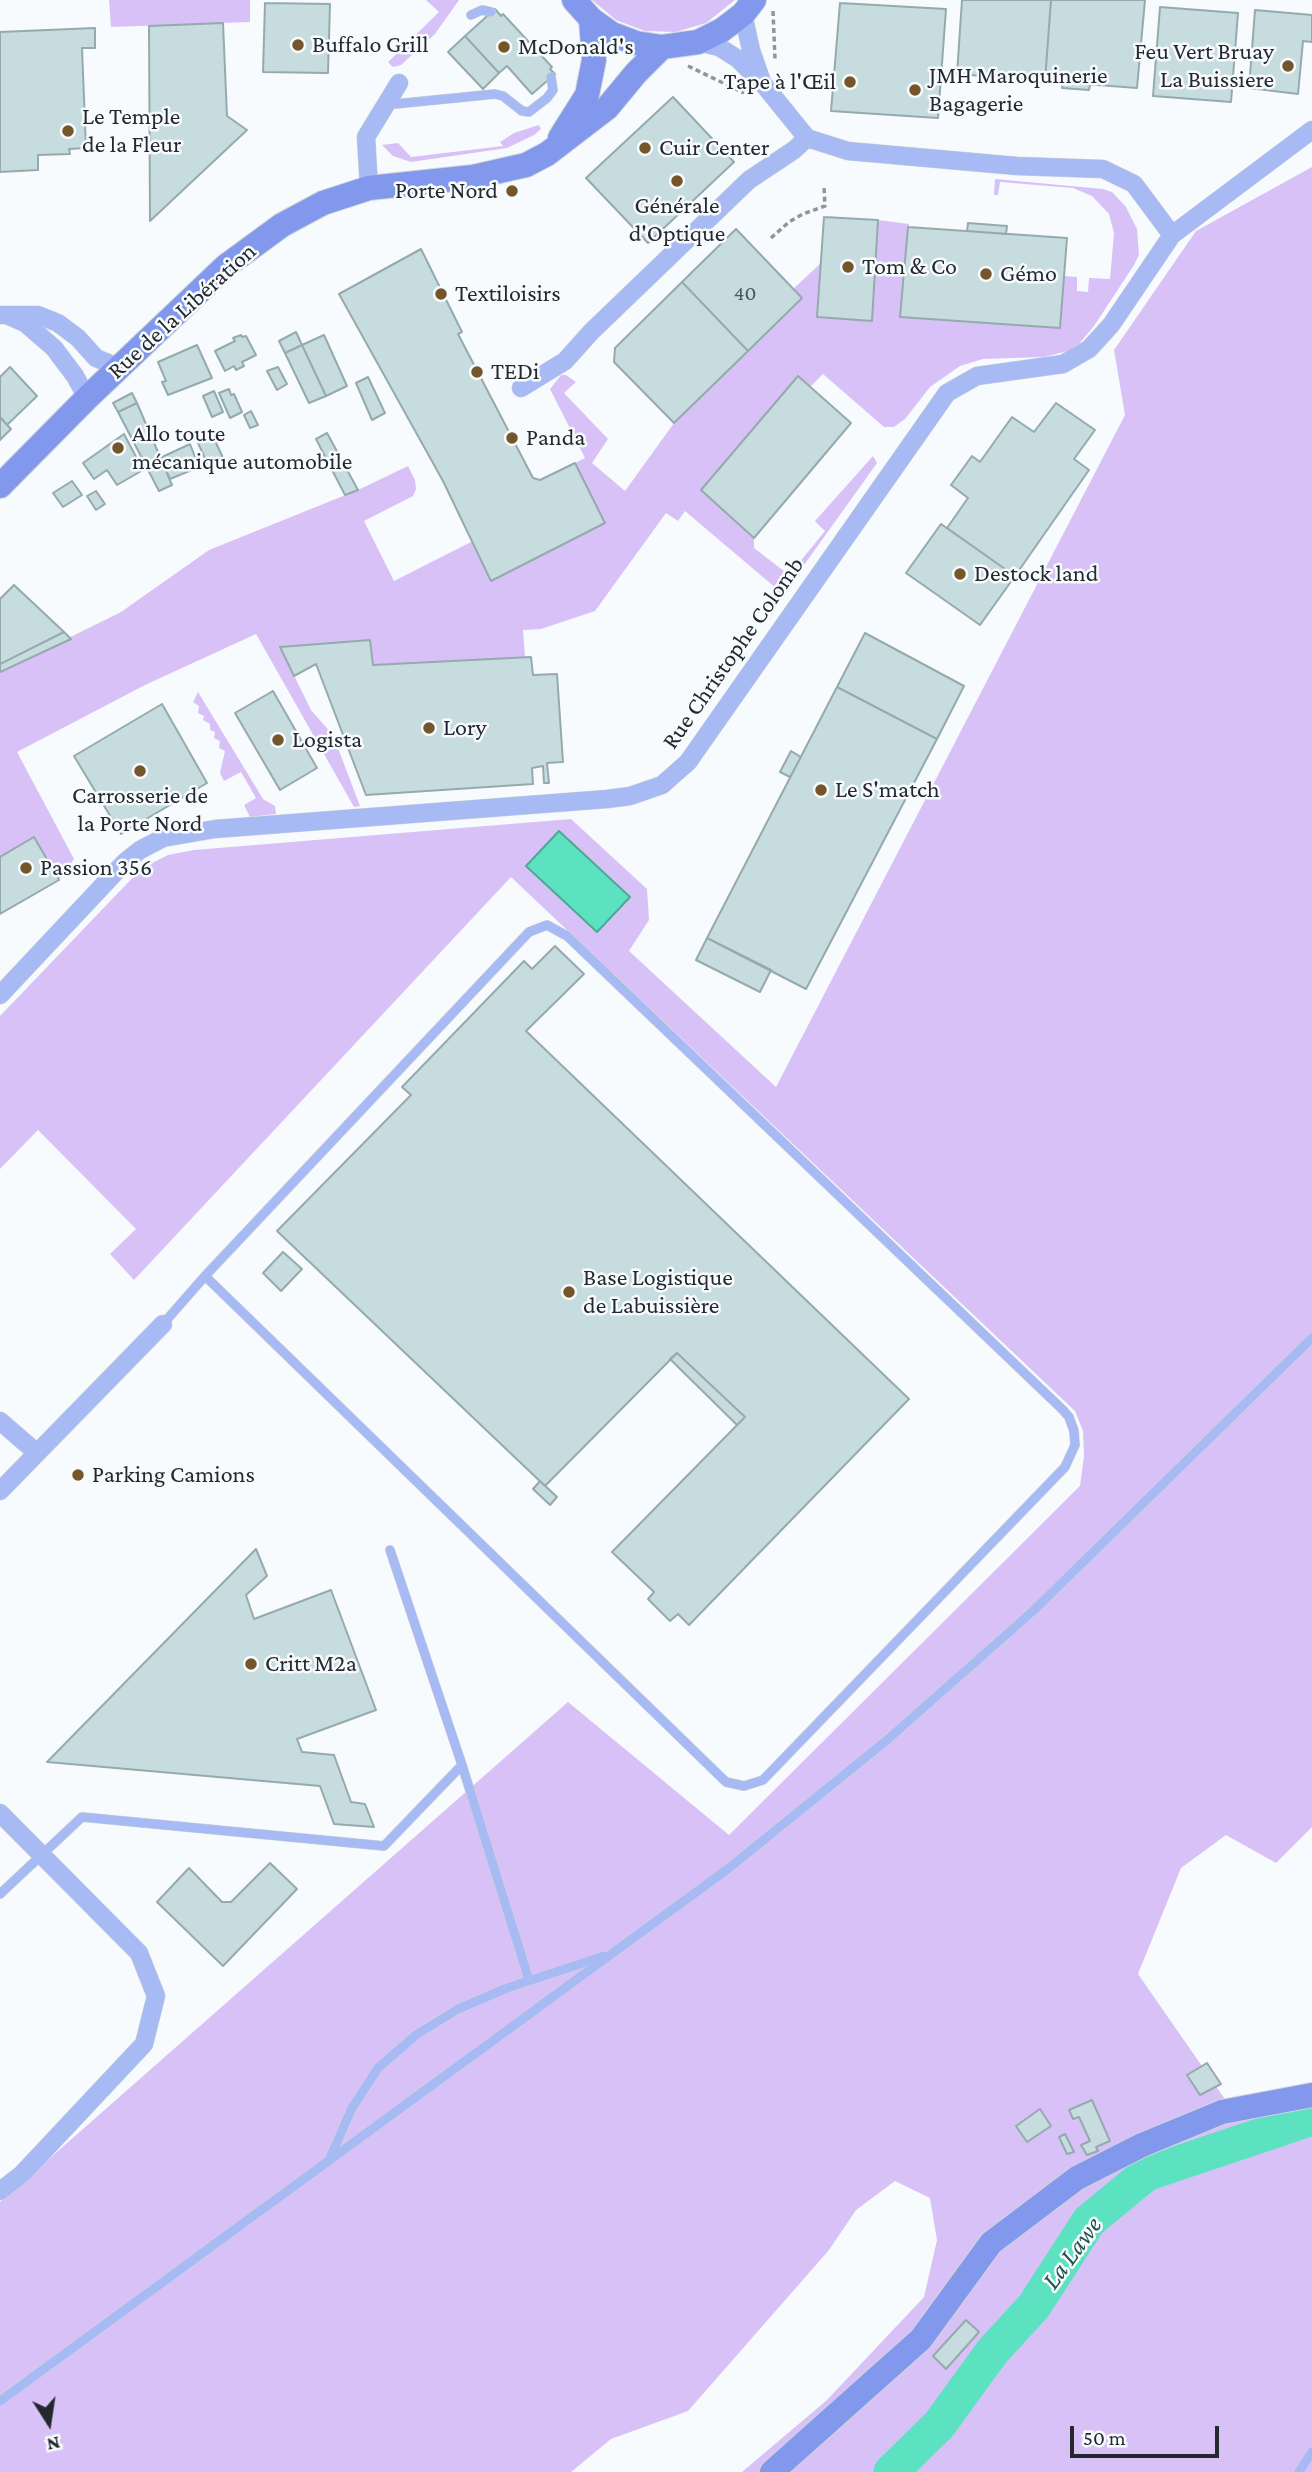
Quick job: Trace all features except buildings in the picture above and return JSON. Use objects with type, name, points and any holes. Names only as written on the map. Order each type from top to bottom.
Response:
[{"type":"main road","points":[[574,0],[591,19],[612,34],[636,43],[662,47],[698,41],[722,30],[748,7]]},
{"type":"main road","name":"Rue de la Libération","points":[[554,148],[587,95],[594,60],[591,19]]},
{"type":"main road","name":"Rue de la Libération","points":[[0,486],[87,398],[243,252],[300,214],[341,195],[369,188],[473,177],[506,171],[538,159],[607,108],[662,47]]},
{"type":"main road","points":[[772,2472],[921,2339],[991,2243],[1077,2178],[1142,2145],[1222,2112],[1312,2095]]},
{"type":"street","points":[[748,7],[757,91]]},
{"type":"street","points":[[698,41],[719,47],[738,59],[757,91],[807,138],[848,151],[1017,166],[1103,169],[1134,184],[1172,235]]},
{"type":"street","points":[[369,188],[366,137],[399,83]]},
{"type":"street","name":"Rue Christophe Colomb","points":[[0,995],[125,862],[163,838],[215,829],[607,799],[630,796],[662,785],[688,762],[947,393],[977,376],[1063,364],[1089,349],[1111,325],[1172,235],[1312,130]]},
{"type":"street","points":[[521,388],[565,361],[591,332],[749,180],[807,138]]},
{"type":"street","points":[[3,315],[38,315],[58,323],[78,338],[96,358],[120,368]]},
{"type":"street","points":[[3,315],[25,323],[54,348],[75,376],[87,398]]},
{"type":"street","points":[[0,1491],[163,1324]]},
{"type":"street","points":[[0,1421],[37,1453]]},
{"type":"street","points":[[0,1813],[139,1953],[156,1996],[144,2044],[22,2174],[0,2191]]},
{"type":"lane","points":[[471,15],[482,10],[491,12]]},
{"type":"lane","points":[[384,105],[495,94],[503,96],[522,111],[529,112],[553,90],[551,77]]},
{"type":"lane","points":[[163,1324],[205,1276],[529,932],[547,925],[567,936],[1063,1410],[1074,1430],[1075,1445],[1065,1467],[763,1780],[744,1786],[726,1782],[205,1276]]},
{"type":"lane","points":[[0,2401],[729,1868],[929,1703],[1033,1611],[1312,1338]]},
{"type":"lane","points":[[390,1550],[462,1765],[529,1980]]},
{"type":"lane","points":[[0,1894],[82,1817],[384,1846],[462,1765]]},
{"type":"lane","points":[[329,2160],[352,2108],[378,2068],[416,2035],[458,2009],[529,1980],[612,1953]]},
{"type":"lane","points":[[1299,2472],[1312,2452]]},
{"type":"path","points":[[773,0],[775,63]]},
{"type":"path","points":[[684,64],[757,91]]},
{"type":"path","points":[[771,238],[796,218],[825,206],[824,187]]},
{"type":"shaded area","points":[[109,0],[250,0],[250,22],[111,27]]},
{"type":"shaded area","points":[[426,0],[459,0],[435,34],[401,65],[393,67],[388,62],[439,12]]},
{"type":"shaded area","points":[[592,0],[735,0],[706,23],[676,32],[645,31],[616,20]]},
{"type":"shaded area","points":[[539,125],[541,129],[534,135],[507,148],[411,162],[393,156],[382,145],[398,143],[411,157],[503,146],[500,142],[514,133]]},
{"type":"shaded area","points":[[1312,167],[1312,1827],[1276,1863],[1226,1835],[1181,1868],[1138,1974],[1229,2105],[1312,2093],[1312,2472],[742,2472],[827,2400],[924,2297],[937,2240],[930,2198],[895,2181],[856,2210],[829,2250],[688,2411],[611,2439],[571,2472],[0,2472],[0,2202],[568,1702],[729,1835],[1080,1486],[1084,1456],[1083,1431],[1075,1411],[511,877],[134,1280],[110,1254],[136,1229],[38,1130],[0,1169],[0,1016],[142,868],[168,855],[194,850],[571,819],[647,889],[649,920],[629,951],[776,1087],[1125,415],[1114,350],[1196,231]]},
{"type":"shaded area","points":[[995,179],[1112,192],[1126,207],[1137,229],[1139,255],[1134,265],[1079,344],[1068,351],[1044,357],[983,359],[960,366],[930,387],[905,419],[894,427],[884,427],[823,374],[810,387],[798,376],[701,490],[754,538],[754,548],[789,575],[825,531],[815,521],[873,456],[877,463],[774,607],[768,602],[777,589],[685,511],[678,521],[666,513],[595,611],[541,629],[523,630],[525,657],[373,665],[370,640],[280,647],[311,710],[333,735],[360,806],[354,807],[256,634],[145,685],[17,752],[74,859],[59,880],[34,837],[0,857],[0,672],[121,612],[209,550],[358,490],[408,466],[415,480],[416,489],[413,496],[364,521],[394,581],[473,541],[491,580],[605,523],[575,463],[585,458],[550,389],[561,375],[566,375],[576,382],[564,393],[608,439],[592,463],[625,491],[674,423],[802,298],[793,289],[821,263],[817,317],[871,320],[878,220],[909,224],[900,317],[1059,327],[1064,276],[1077,277],[1077,291],[1088,292],[1089,278],[1110,279],[1114,233],[1109,214],[1092,196],[1073,188],[1000,182],[998,195],[994,195]]},
{"type":"shaded area","points":[[198,692],[263,799],[275,806],[276,814],[250,817],[244,805],[256,798],[241,772],[224,781],[220,773],[225,751],[219,748],[220,741],[214,738],[215,732],[210,730],[210,724],[198,713],[199,706],[193,702]]},
{"type":"shaded area","points":[[559,831],[630,897],[597,932],[526,866]]},
{"type":"waterway","name":"La Lawe","points":[[891,2472],[939,2425],[992,2352],[1034,2306],[1089,2221],[1146,2174],[1312,2118]]},
{"type":"place","name":"Buffalo Grill","points":[[298,45]]},
{"type":"place","name":"McDonald's","points":[[504,47]]},
{"type":"place","name":"Feu Vert Bruay La Buissiere","points":[[1288,66]]},
{"type":"place","name":"Tape à l'Œil","points":[[850,82]]},
{"type":"place","name":"JMH Maroquinerie Bagagerie","points":[[915,90]]},
{"type":"place","name":"Le Temple de la Fleur","points":[[68,131]]},
{"type":"place","name":"Cuir Center","points":[[645,148]]},
{"type":"place","name":"Générale d'Optique","points":[[677,181]]},
{"type":"place","name":"Porte Nord","points":[[512,191]]},
{"type":"place","name":"Tom & Co","points":[[848,267]]},
{"type":"place","name":"Gémo","points":[[986,274]]},
{"type":"place","name":"Textiloisirs","points":[[441,294]]},
{"type":"place","name":"TEDi","points":[[477,372]]},
{"type":"place","name":"Panda","points":[[512,438]]},
{"type":"place","name":"Allo toute mécanique automobile","points":[[118,448]]},
{"type":"place","name":"Destock land","points":[[960,574]]},
{"type":"place","name":"Lory","points":[[429,728]]},
{"type":"place","name":"Logista","points":[[278,740]]},
{"type":"place","name":"Carrosserie de la Porte Nord","points":[[140,771]]},
{"type":"place","name":"Le S'match","points":[[821,790]]},
{"type":"place","name":"Passion 356","points":[[26,868]]},
{"type":"place","name":"Base Logistique de Labuissière","points":[[569,1292]]},
{"type":"place","name":"Parking Camions","points":[[78,1475]]},
{"type":"place","name":"Critt M2a","points":[[251,1664]]}]
